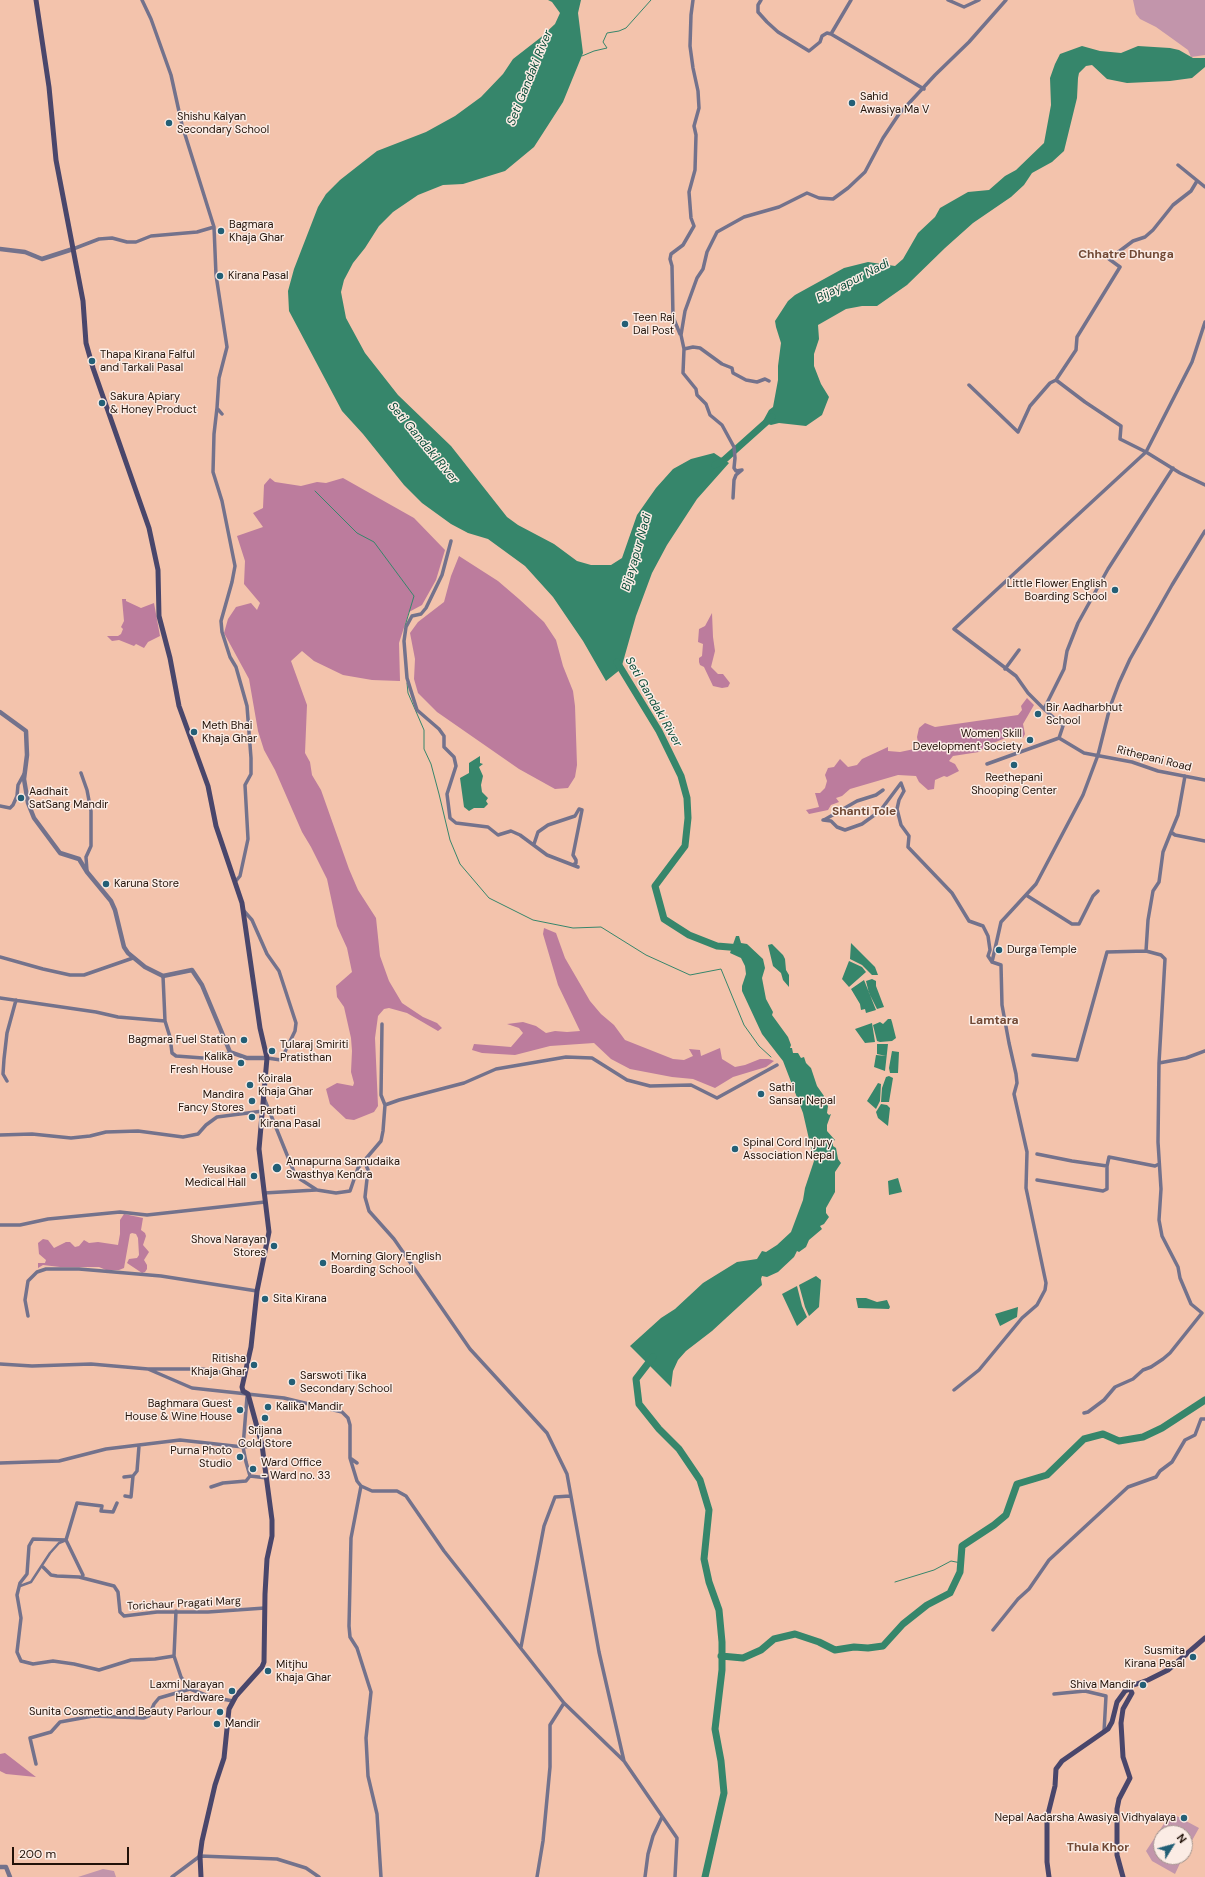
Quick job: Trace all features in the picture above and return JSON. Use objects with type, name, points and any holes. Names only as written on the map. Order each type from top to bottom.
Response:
[{"type":"main road","points":[[36,0],[51,101],[56,160],[83,301],[88,351],[148,528],[157,564],[159,616],[170,658],[178,699],[208,786],[216,826],[243,910],[260,1028],[267,1058],[259,1149],[269,1232],[257,1291],[251,1347],[242,1389],[248,1394],[262,1445],[272,1528],[266,1569],[264,1665],[233,1701],[229,1712],[224,1758],[214,1789],[200,1856],[201,1877]]},
{"type":"main road","points":[[1049,1877],[1047,1862],[1047,1818],[1055,1786],[1056,1769],[1059,1764],[1104,1733],[1112,1722],[1117,1702],[1125,1691],[1130,1689],[1131,1686],[1148,1680],[1168,1670],[1205,1638]]},
{"type":"main road","points":[[1123,1877],[1117,1855],[1117,1809],[1119,1799],[1130,1778],[1124,1757],[1121,1723],[1123,1709],[1131,1695],[1130,1689]]},
{"type":"street","points":[[142,0],[151,19],[171,75],[182,125],[214,227],[216,275],[227,347],[219,378],[214,434],[213,472],[224,508],[235,566],[221,621],[222,632],[230,657],[236,668],[247,706],[251,758],[251,774],[245,785],[248,839],[240,876],[235,882]]},
{"type":"street","points":[[693,0],[690,46],[692,68],[698,90],[698,108],[694,126],[696,135],[695,170],[689,192],[691,218],[694,226],[683,245],[671,254],[673,317],[681,335],[684,349],[683,373],[696,388],[697,396],[706,404],[710,415],[722,425],[734,446],[734,468],[736,471],[742,470],[736,474],[734,480],[733,498]]},
{"type":"street","points":[[761,0],[758,5],[758,12],[778,32],[805,50],[809,52],[820,42],[822,36],[826,33],[831,34],[924,88]]},
{"type":"street","points":[[831,34],[851,0]]},
{"type":"street","points":[[948,0],[964,7],[979,0]]},
{"type":"street","points":[[681,335],[684,312],[697,278],[703,269],[707,252],[717,232],[744,217],[779,208],[807,193],[819,198],[833,198],[848,188],[865,172],[883,138],[895,120],[969,42],[1006,0]]},
{"type":"street","points":[[1178,166],[1205,187]]},
{"type":"street","points":[[969,385],[1018,432],[1030,406],[1050,383],[1056,380],[1076,350],[1077,338],[1120,267],[1110,259],[1133,242],[1139,241],[1153,230],[1173,205],[1191,190],[1197,181]]},
{"type":"street","points":[[0,249],[25,252],[42,259],[99,239],[112,238],[127,242],[136,242],[151,236],[197,232],[214,227]]},
{"type":"street","points":[[987,764],[1059,738],[1063,726],[1028,693],[1016,676],[954,629],[1146,452],[1192,362],[1205,322]]},
{"type":"street","points":[[684,349],[693,347],[700,348],[722,364],[732,368],[733,373],[746,380],[757,382],[764,379],[769,381]]},
{"type":"street","points":[[1056,380],[1085,402],[1121,426],[1120,439],[1205,485]]},
{"type":"street","points":[[217,408],[222,414]]},
{"type":"street","points":[[1044,708],[1064,669],[1067,651],[1078,623],[1108,569],[1173,468]]},
{"type":"street","points":[[992,962],[994,949],[1002,922],[1026,896],[1042,873],[1083,795],[1098,755],[1110,707],[1130,659],[1205,531]]},
{"type":"street","points":[[451,541],[442,575],[426,608],[421,614],[412,616],[406,627],[404,641],[406,678],[411,697],[417,710],[439,729],[444,736],[444,747],[454,757],[456,766],[447,794],[450,818],[456,823],[488,827],[498,835],[511,831],[534,844],[547,855],[578,866]]},
{"type":"street","points":[[1005,669],[1019,650]]},
{"type":"street","points":[[0,712],[26,731],[27,755],[24,774],[28,803],[38,826],[60,853],[78,859],[114,905],[124,947],[133,958],[145,967],[163,976],[189,970],[194,972],[202,985],[229,1050],[232,1053]]},
{"type":"street","name":"Rithepani Road","points":[[1059,738],[1084,753],[1205,780]]},
{"type":"street","points":[[81,773],[87,790],[91,811],[91,846],[86,857],[87,872]]},
{"type":"street","points":[[0,806],[10,808],[13,805],[18,785],[24,774]]},
{"type":"street","points":[[1146,951],[1148,920],[1153,891],[1159,882],[1163,852],[1178,815],[1185,776]]},
{"type":"street","points":[[883,790],[876,795],[857,801],[823,820],[831,821],[837,827],[845,830],[862,824],[880,811],[901,783],[904,791],[899,800],[898,809],[901,825],[909,836],[908,847],[952,893],[969,921],[983,926],[988,936],[990,950],[988,956],[992,962],[1000,965],[1002,1005],[1017,1083],[1014,1094],[1027,1152],[1026,1188],[1046,1283],[1043,1295],[1037,1305],[1022,1318],[979,1370],[954,1390]]},
{"type":"street","points":[[534,844],[538,832],[548,825],[575,816],[579,809],[582,810],[573,855],[576,863],[573,865]]},
{"type":"street","points":[[1171,832],[1175,835],[1205,841]]},
{"type":"street","points":[[1026,896],[1072,924],[1079,924],[1093,896],[1098,891]]},
{"type":"street","points":[[163,976],[164,1021],[170,1037],[172,1053],[176,1056],[203,1058],[232,1053],[247,1058],[281,1060],[295,1030],[296,1023],[279,970],[267,954],[252,920],[243,910]]},
{"type":"street","points":[[1032,1055],[1077,1060],[1107,952],[1146,951],[1161,955],[1165,959],[1159,1063],[1158,1142],[1161,1189],[1159,1220],[1162,1236],[1178,1267],[1180,1278],[1191,1304],[1202,1312],[1170,1353],[1151,1367],[1143,1370],[1133,1379],[1115,1387],[1098,1404],[1088,1412],[1084,1412]]},
{"type":"street","points":[[0,957],[70,975],[84,975],[133,958]]},
{"type":"street","points":[[0,998],[96,1012],[118,1017],[164,1021]]},
{"type":"street","points":[[7,1081],[3,1074],[6,1040],[16,1000]]},
{"type":"street","points":[[264,1193],[317,1190],[336,1193],[350,1190],[358,1168],[381,1141],[385,1106],[381,1095],[382,1024]]},
{"type":"street","points":[[1159,1063],[1186,1058],[1205,1051]]},
{"type":"street","points":[[385,1106],[399,1100],[464,1083],[496,1069],[566,1057],[592,1058],[627,1080],[650,1086],[691,1085],[717,1098],[777,1065]]},
{"type":"street","points":[[264,1097],[294,1172],[300,1179],[317,1190]]},
{"type":"street","points":[[0,1135],[32,1134],[71,1138],[90,1136],[106,1132],[138,1130],[183,1137],[198,1134],[206,1125],[217,1117],[263,1111]]},
{"type":"street","points":[[1037,1154],[1107,1166]]},
{"type":"street","points":[[1037,1180],[1103,1191],[1107,1189],[1107,1166],[1109,1157],[1155,1166],[1159,1164]]},
{"type":"street","points":[[364,1160],[368,1170],[365,1197],[369,1211],[394,1239],[470,1349],[547,1433],[567,1474],[599,1652],[624,1761]]},
{"type":"street","points":[[0,1225],[20,1225],[48,1219],[120,1212],[147,1215],[265,1202]]},
{"type":"street","points":[[28,1316],[25,1300],[28,1281],[37,1272],[46,1269],[79,1268],[161,1276],[257,1291]]},
{"type":"street","points":[[0,1364],[32,1366],[91,1364],[148,1369],[202,1369],[245,1376]]},
{"type":"street","points":[[148,1369],[192,1388],[284,1398],[342,1412],[348,1418],[350,1425],[350,1458],[357,1482],[361,1486],[372,1491],[397,1491],[406,1496],[444,1551],[564,1703],[624,1761],[676,1838],[675,1877]]},
{"type":"street","points":[[248,1394],[243,1447],[250,1476]]},
{"type":"street","points":[[993,1630],[1018,1599],[1029,1589],[1049,1560],[1128,1487],[1156,1477],[1160,1470],[1172,1462],[1185,1440],[1194,1435],[1201,1419],[1205,1419]]},
{"type":"street","points":[[0,1463],[59,1460],[106,1449],[180,1440],[243,1447],[262,1445]]},
{"type":"street","points":[[125,1496],[131,1497],[133,1476],[137,1471],[138,1446]]},
{"type":"street","points":[[350,1458],[357,1463]]},
{"type":"street","points":[[124,1477],[133,1476]]},
{"type":"street","points":[[250,1476],[267,1478]]},
{"type":"street","points":[[211,1487],[224,1483],[246,1481],[250,1476]]},
{"type":"street","points":[[361,1486],[352,1538],[349,1626],[350,1637],[357,1648],[371,1692],[366,1738],[368,1776],[377,1814],[381,1877]]},
{"type":"street","points":[[521,1647],[544,1526],[555,1497],[570,1496]]},
{"type":"street","points":[[43,1567],[51,1575],[82,1577],[83,1575],[66,1540],[77,1503],[102,1506],[101,1511],[113,1512],[117,1503]]},
{"type":"street","points":[[66,1540],[33,1539],[29,1546],[27,1574],[17,1595],[21,1618],[17,1652],[21,1661],[33,1664],[60,1662],[100,1670],[131,1660],[155,1659],[174,1656]]},
{"type":"street","points":[[20,1586],[31,1582],[39,1569],[43,1567],[50,1553],[59,1542],[66,1540]]},
{"type":"street","name":"Torichaur Pragati Marg","points":[[82,1577],[114,1586],[118,1592],[120,1612],[124,1616],[157,1612],[208,1612],[265,1608]]},
{"type":"street","points":[[176,1612],[174,1656],[181,1677],[190,1689]]},
{"type":"street","points":[[36,1764],[30,1738],[51,1732],[60,1722],[93,1716],[144,1718],[149,1716],[154,1704],[159,1698],[190,1689],[233,1701]]},
{"type":"street","points":[[1054,1694],[1085,1691],[1106,1696],[1104,1733]]},
{"type":"street","points":[[537,1877],[544,1841],[550,1725],[564,1703]]},
{"type":"street","points":[[645,1877],[648,1854],[653,1836],[662,1817]]},
{"type":"street","points":[[172,1877],[200,1856],[277,1859],[306,1868],[319,1877]]},
{"type":"street","points":[[0,1867],[6,1867],[10,1877]]},
{"type":"shaded area","points":[[1133,0],[1205,0],[1205,55],[1191,57],[1188,50],[1156,27],[1140,19],[1136,14]]},
{"type":"shaded area","points":[[270,478],[275,482],[301,486],[317,482],[326,483],[343,478],[414,518],[445,550],[436,580],[422,605],[409,612],[399,643],[400,681],[372,680],[343,675],[314,661],[302,651],[291,661],[307,705],[305,753],[310,762],[312,775],[321,790],[358,890],[376,918],[380,956],[389,981],[402,1003],[423,1017],[437,1023],[442,1028],[438,1031],[407,1013],[389,1008],[384,1009],[378,1016],[375,1038],[378,1106],[374,1112],[354,1120],[346,1119],[330,1104],[326,1089],[337,1083],[353,1086],[354,1083],[351,1072],[351,1038],[344,1007],[337,997],[336,986],[352,972],[347,948],[337,926],[327,879],[302,832],[275,770],[264,750],[258,731],[249,679],[224,633],[228,619],[236,607],[251,603],[257,610],[260,603],[244,584],[245,561],[237,536],[263,527],[253,513],[263,508],[264,485]]},
{"type":"shaded area","points":[[459,556],[498,581],[519,599],[544,622],[556,640],[563,666],[573,691],[575,706],[577,765],[575,777],[568,788],[555,789],[519,769],[437,712],[418,693],[414,679],[415,659],[410,633],[418,622],[444,602],[451,576]]},
{"type":"shaded area","points":[[122,599],[126,599],[126,601],[141,608],[154,603],[160,636],[148,642],[144,648],[136,644],[134,646],[119,640],[112,641],[107,636],[118,636],[121,634],[123,629],[121,627],[124,621]]},
{"type":"shaded area","points":[[712,613],[715,651],[711,667],[718,674],[723,674],[730,683],[728,687],[722,688],[713,686],[704,667],[700,665],[699,662],[699,658],[702,656],[703,644],[698,642],[699,629],[705,626]]},
{"type":"shaded area","points":[[1027,698],[1034,705],[1023,724],[1025,734],[1023,738],[1014,735],[986,746],[979,752],[953,756],[949,761],[955,764],[959,771],[947,777],[944,776],[935,780],[934,789],[928,790],[919,782],[916,776],[898,775],[850,789],[842,796],[836,798],[839,802],[831,805],[828,810],[809,814],[806,810],[819,807],[815,793],[820,793],[825,788],[827,781],[825,775],[828,768],[834,767],[840,759],[848,767],[857,765],[862,759],[888,747],[888,751],[900,752],[919,748],[917,737],[919,728],[925,723],[935,727],[1018,715],[1022,710],[1021,706]]},
{"type":"shaded area","points":[[544,928],[556,933],[565,958],[590,1001],[601,1014],[614,1025],[625,1040],[673,1059],[684,1060],[693,1056],[689,1049],[700,1050],[701,1056],[720,1048],[722,1059],[735,1067],[760,1059],[769,1059],[774,1061],[766,1067],[733,1077],[715,1088],[693,1079],[672,1077],[630,1069],[611,1059],[594,1043],[550,1046],[515,1055],[482,1053],[472,1050],[474,1044],[511,1047],[523,1033],[519,1028],[507,1024],[523,1022],[536,1026],[546,1033],[555,1031],[580,1031],[558,985],[543,934]]},
{"type":"shaded area","points":[[124,1214],[143,1218],[141,1230],[146,1236],[143,1245],[149,1252],[144,1260],[147,1265],[145,1272],[142,1273],[127,1263],[129,1259],[137,1258],[139,1255],[138,1238],[136,1234],[132,1233],[130,1234],[124,1268],[119,1270],[106,1270],[99,1267],[60,1267],[43,1265],[38,1268],[38,1263],[45,1263],[46,1260],[39,1254],[38,1243],[43,1239],[48,1240],[54,1248],[66,1242],[70,1242],[75,1247],[79,1246],[84,1240],[89,1243],[98,1242],[118,1245],[120,1220]]},
{"type":"shaded area","points":[[5,1753],[36,1777],[6,1774],[0,1771],[0,1754]]},
{"type":"shaded area","points":[[1171,1813],[1199,1828],[1193,1839],[1193,1825],[1163,1825]]},
{"type":"shaded area","points":[[1153,1840],[1153,1862],[1146,1851]]},
{"type":"shaded area","points":[[1159,1865],[1179,1865],[1175,1874]]},
{"type":"shaded area","points":[[103,1869],[114,1871],[116,1877],[78,1877]]},
{"type":"water","points":[[548,0],[581,0],[578,13],[583,53],[563,102],[534,147],[505,171],[463,184],[443,185],[418,195],[393,212],[379,226],[353,263],[344,280],[341,292],[346,318],[365,353],[398,395],[451,446],[507,517],[518,525],[554,544],[577,561],[591,565],[611,565],[622,558],[637,515],[656,488],[673,469],[691,459],[714,453],[729,463],[697,499],[667,545],[652,573],[636,616],[621,669],[606,681],[583,641],[553,597],[525,566],[488,539],[468,533],[451,524],[422,503],[404,485],[363,434],[342,411],[289,311],[288,291],[294,269],[318,207],[326,194],[340,180],[377,151],[426,132],[455,116],[481,97],[503,74],[513,59],[555,24],[560,13],[552,2]]},
{"type":"water","points":[[1082,46],[1100,51],[1121,53],[1138,46],[1170,48],[1179,50],[1193,58],[1205,58],[1205,67],[1192,78],[1170,81],[1127,83],[1107,79],[1092,65],[1086,66],[1079,73],[1077,98],[1064,151],[1052,162],[1032,173],[1024,185],[1011,197],[973,223],[907,285],[877,306],[862,306],[846,309],[818,325],[819,339],[814,354],[814,366],[821,384],[829,397],[822,415],[806,426],[779,423],[771,425],[765,423],[763,421],[769,410],[773,407],[778,380],[781,343],[775,321],[788,301],[795,295],[844,268],[868,262],[895,266],[903,259],[918,233],[935,217],[940,208],[968,192],[989,190],[1005,176],[1016,170],[1044,143],[1051,105],[1050,78],[1060,54]]},
{"type":"water","points":[[480,756],[480,763],[483,764],[479,767],[483,776],[481,785],[482,792],[488,798],[486,801],[488,804],[484,808],[474,808],[469,811],[464,807],[460,778],[469,773],[469,763]]},
{"type":"water","points":[[736,936],[739,936],[741,943],[747,944],[763,959],[765,968],[762,978],[766,999],[773,1012],[772,1015],[788,1037],[791,1045],[790,1048],[792,1048],[793,1053],[798,1053],[801,1058],[804,1057],[806,1063],[811,1068],[817,1086],[824,1096],[824,1101],[828,1106],[827,1113],[829,1115],[831,1114],[827,1125],[827,1131],[835,1140],[833,1141],[833,1146],[836,1148],[838,1159],[841,1163],[835,1172],[835,1192],[826,1208],[826,1213],[829,1217],[824,1224],[820,1226],[822,1229],[809,1240],[806,1247],[799,1252],[797,1251],[794,1257],[778,1272],[767,1277],[762,1276],[762,1285],[712,1331],[686,1351],[678,1360],[673,1371],[671,1387],[630,1346],[661,1318],[675,1309],[703,1283],[737,1262],[757,1259],[762,1251],[766,1252],[777,1245],[791,1232],[803,1200],[805,1188],[814,1161],[803,1113],[783,1061],[762,1034],[742,991],[746,974],[745,966],[741,958],[730,953]]},
{"type":"water","points":[[851,943],[875,967],[878,975],[872,975],[862,965],[850,959]]},
{"type":"water","points":[[772,944],[785,959],[786,970],[789,975],[789,987],[783,980],[781,973],[773,966],[768,945]]},
{"type":"water","points":[[849,961],[862,967],[866,972],[849,987],[842,979]]},
{"type":"water","points":[[872,979],[876,981],[876,986],[884,1007],[877,1009],[869,993],[866,981]]},
{"type":"water","points":[[864,980],[876,1010],[866,1013],[865,1009],[861,1010],[860,1004],[851,989]]},
{"type":"water","points":[[888,1019],[891,1019],[896,1038],[892,1041],[877,1041],[873,1025],[880,1022],[883,1024]]},
{"type":"water","points":[[872,1023],[875,1042],[865,1043],[855,1029]]},
{"type":"water","points":[[877,1044],[888,1044],[885,1071],[874,1067],[876,1055],[886,1056],[877,1054]]},
{"type":"water","points":[[892,1051],[899,1052],[898,1073],[890,1073],[889,1068]]},
{"type":"water","points":[[889,1076],[893,1078],[889,1102],[881,1102],[882,1088],[886,1077]]},
{"type":"water","points":[[878,1083],[881,1084],[880,1101],[876,1109],[867,1101]]},
{"type":"water","points":[[881,1104],[887,1105],[890,1108],[888,1126],[878,1118],[876,1112]]},
{"type":"water","points":[[898,1178],[902,1192],[889,1195],[888,1181]]},
{"type":"water","points":[[816,1276],[821,1280],[819,1307],[809,1316],[799,1285]]},
{"type":"water","points":[[797,1286],[802,1306],[807,1317],[797,1326],[782,1294]]},
{"type":"water","points":[[856,1298],[866,1298],[877,1302],[887,1300],[890,1307],[889,1309],[858,1308]]},
{"type":"water","points":[[1018,1307],[1017,1317],[1000,1326],[995,1314]]},
{"type":"waterway","points":[[582,56],[607,48],[603,42],[607,33],[626,28],[651,0]]},
{"type":"waterway","name":"Bijayapur Nadi","points":[[715,465],[724,460],[772,417]]},
{"type":"waterway","points":[[315,491],[357,533],[374,542],[414,596],[405,626]]},
{"type":"waterway","name":"Seti Gandaki River","points":[[617,662],[659,731],[681,776],[687,798],[688,818],[685,846],[655,886],[664,919],[689,935],[717,946],[741,948]]},
{"type":"waterway","points":[[407,683],[408,693],[424,730],[424,749],[431,764],[450,840],[460,864],[489,898],[533,920],[573,928],[601,927],[646,955],[690,975],[721,969],[744,1025],[759,1046],[771,1057]]},
{"type":"waterway","name":"Seti Gandaki River","points":[[653,1357],[636,1379],[639,1404],[659,1429],[679,1449],[700,1480],[709,1510],[704,1559],[709,1582],[719,1610],[722,1642],[722,1670],[715,1729],[721,1761],[724,1793],[705,1877]]},
{"type":"waterway","points":[[721,1656],[743,1658],[761,1650],[774,1639],[795,1634],[819,1642],[835,1650],[854,1647],[868,1648],[883,1646],[903,1624],[927,1605],[950,1593],[960,1572],[962,1546],[994,1525],[1006,1515],[1017,1484],[1047,1475],[1084,1439],[1103,1434],[1119,1441],[1143,1437],[1162,1428],[1205,1400]]},
{"type":"waterway","points":[[895,1582],[934,1570],[951,1561],[961,1563]]},
{"type":"place","name":"Sahid Awasiya Ma V","points":[[852,103]]},
{"type":"place","name":"Shishu Kalyan Secondary School","points":[[169,123]]},
{"type":"place","name":"Bagmara Khaja Ghar","points":[[221,231]]},
{"type":"place","name":"Kirana Pasal","points":[[220,276]]},
{"type":"place","name":"Teen Raj Dal Post","points":[[625,324]]},
{"type":"place","name":"Thapa Kirana Falful and Tarkali Pasal","points":[[92,361]]},
{"type":"place","name":"Sakura Apiary & Honey Product","points":[[102,403]]},
{"type":"place","name":"Little Flower English Boarding School","points":[[1115,590]]},
{"type":"place","name":"Bir Aadharbhut School","points":[[1038,714]]},
{"type":"place","name":"Meth Bhai Khaja Ghar","points":[[194,732]]},
{"type":"place","name":"Women Skill Development Society","points":[[1030,740]]},
{"type":"place","name":"Reethepani Shooping Center","points":[[1014,765]]},
{"type":"place","name":"Aadhait SatSang Mandir","points":[[21,798]]},
{"type":"place","name":"Karuna Store","points":[[106,884]]},
{"type":"place","name":"Durga Temple","points":[[999,950]]},
{"type":"place","name":"Bagmara Fuel Station","points":[[244,1040]]},
{"type":"place","name":"Tularaj Smiriti Pratisthan","points":[[272,1051]]},
{"type":"place","name":"Kalika Fresh House","points":[[241,1063]]},
{"type":"place","name":"Koirala Khaja Ghar","points":[[250,1085]]},
{"type":"place","name":"Sathi Sansar Nepal","points":[[761,1094]]},
{"type":"place","name":"Mandira Fancy Stores","points":[[252,1101]]},
{"type":"place","name":"Parbati Kirana Pasal","points":[[252,1117]]},
{"type":"place","name":"Spinal Cord Injury Association Nepal","points":[[735,1149]]},
{"type":"place","name":"Annapurna Samudaika Swasthya Kendra","points":[[277,1168]]},
{"type":"place","name":"Yeusikaa Medical Hall","points":[[254,1176]]},
{"type":"place","name":"Shova Narayan Stores","points":[[274,1246]]},
{"type":"place","name":"Morning Glory English Boarding School","points":[[323,1263]]},
{"type":"place","name":"Sita Kirana","points":[[265,1299]]},
{"type":"place","name":"Ritisha Khaja Ghar","points":[[254,1365]]},
{"type":"place","name":"Sarswoti Tika Secondary School","points":[[292,1382]]},
{"type":"place","name":"Kalika Mandir","points":[[268,1407]]},
{"type":"place","name":"Baghmara Guest House & Wine House","points":[[240,1410]]},
{"type":"place","name":"Srijana Cold Store","points":[[265,1418]]},
{"type":"place","name":"Purna Photo Studio","points":[[240,1457]]},
{"type":"place","name":"Ward Office - Ward no. 33","points":[[253,1469]]},
{"type":"place","name":"Susmita Kirana Pasal","points":[[1193,1657]]},
{"type":"place","name":"Mitjhu Khaja Ghar","points":[[268,1671]]},
{"type":"place","name":"Shiva Mandir","points":[[1143,1685]]},
{"type":"place","name":"Laxmi Narayan Hardware","points":[[232,1691]]},
{"type":"place","name":"Sunita Cosmetic and Beauty Parlour","points":[[220,1712]]},
{"type":"place","name":"Mandir","points":[[217,1724]]},
{"type":"place","name":"Nepal Aadarsha Awasiya Vidhyalaya","points":[[1184,1818]]},
{"type":"district","name":"Chhatre Dhunga","points":[[1126,255]]},
{"type":"district","name":"Shanti Tole","points":[[864,812]]},
{"type":"district","name":"Lamtara","points":[[994,1021]]},
{"type":"district","name":"Thula Khor","points":[[1098,1848]]}]
